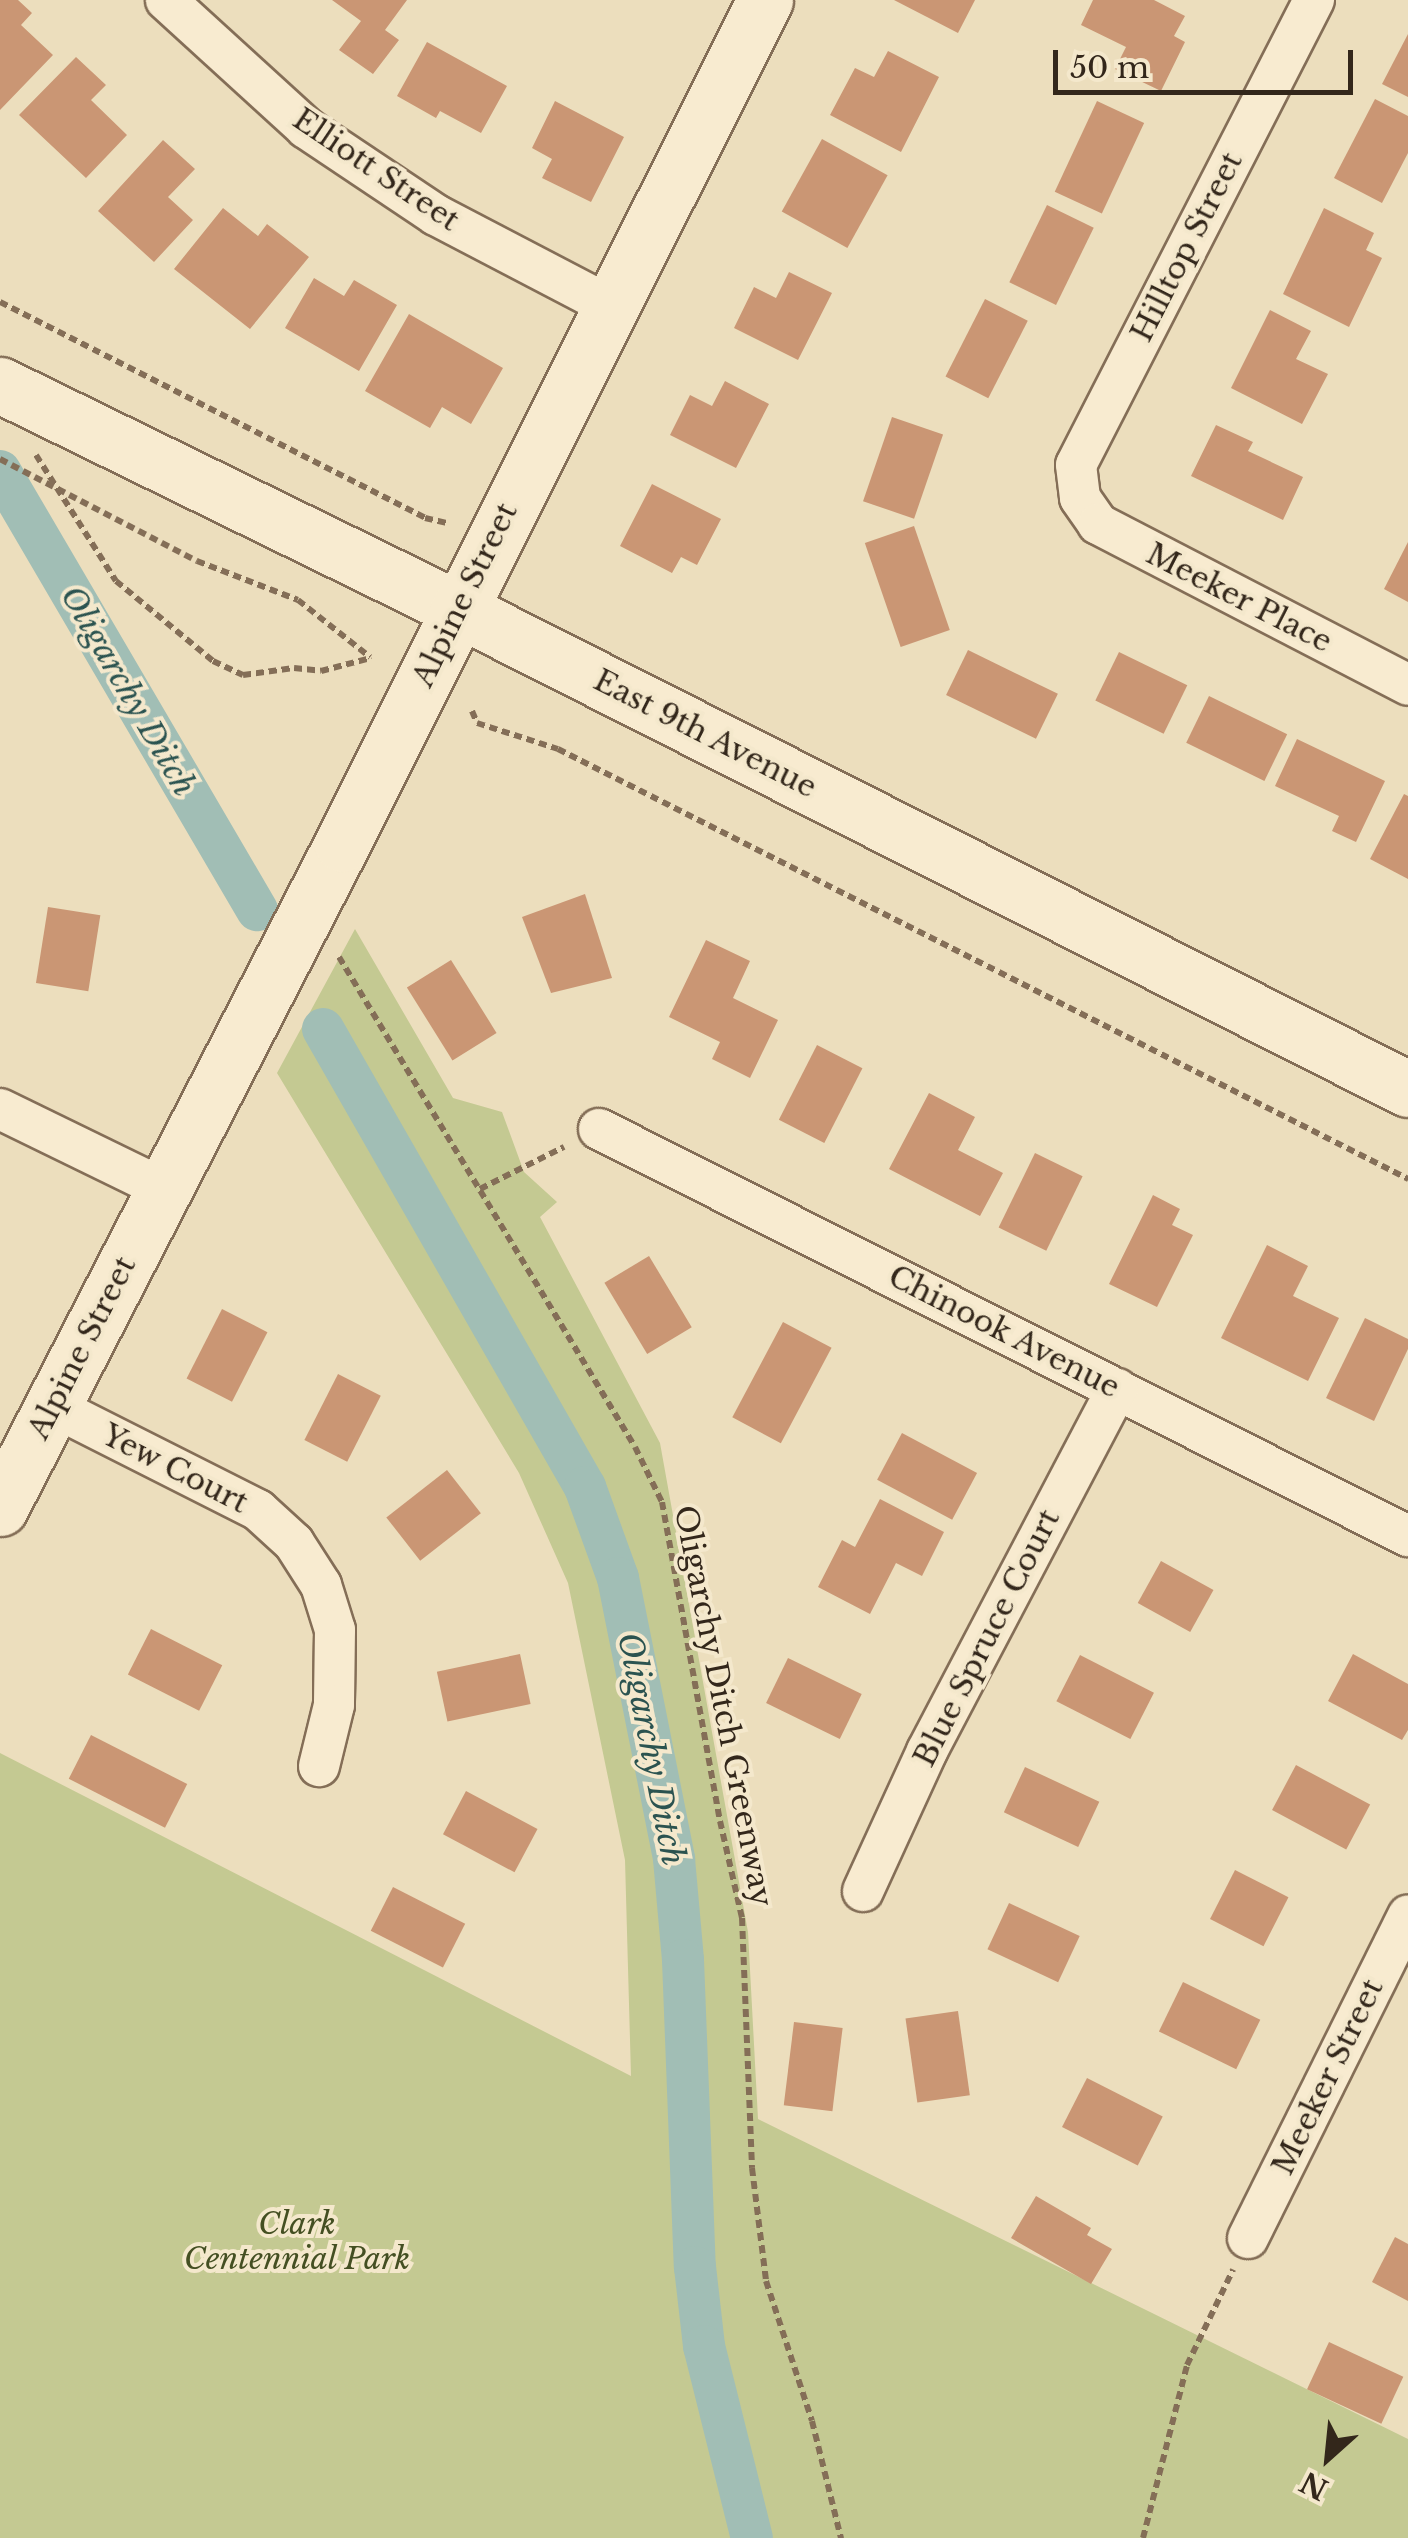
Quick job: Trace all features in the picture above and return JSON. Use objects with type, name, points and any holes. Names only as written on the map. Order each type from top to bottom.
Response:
[{"type":"street","name":"Elliott Street","points":[[166,0],[306,128],[436,215],[610,306]]},
{"type":"street","name":"Alpine Street","points":[[0,1508],[764,0]]},
{"type":"street","name":"Hilltop Street","points":[[1080,498],[1076,464],[1314,0]]},
{"type":"street","name":"East 9th Avenue","points":[[0,385],[51,433],[458,609],[1408,1088]]},
{"type":"street","name":"Meeker Place","points":[[1080,498],[1098,524],[1408,686]]},
{"type":"street","points":[[0,1109],[164,1189]]},
{"type":"street","name":"Chinook Avenue","points":[[600,1129],[1408,1536]]},
{"type":"street","name":"Blue Spruce Court","points":[[863,1890],[927,1751],[1117,1388]]},
{"type":"street","name":"Yew Court","points":[[52,1406],[258,1510],[294,1543],[321,1584],[335,1630],[334,1706],[319,1766]]},
{"type":"street","name":"Meeker Street","points":[[1248,2238],[1408,1916]]},
{"type":"path","points":[[0,302],[425,518],[447,523]]},
{"type":"path","points":[[0,459],[197,561],[298,600],[371,658],[322,671],[294,668],[243,675],[213,661],[116,582],[51,433]]},
{"type":"path","points":[[472,710],[477,723],[558,749],[1408,1179]]},
{"type":"path","name":"Oligarchy Ditch Greenway","points":[[340,958],[635,1447],[662,1502],[720,1821],[742,1918],[752,2168],[766,2281],[812,2421],[841,2538]]},
{"type":"path","points":[[480,1189],[600,1129]]},
{"type":"path","points":[[1144,2538],[1187,2366],[1248,2238]]},
{"type":"green space","name":"Clark Centennial Park","points":[[355,929],[453,1098],[502,1112],[524,1172],[557,1202],[540,1217],[660,1443],[748,1932],[758,2119],[1408,2439],[1408,2538],[0,2538],[0,1753],[631,2076],[625,1860],[568,1583],[519,1473],[277,1073]]},
{"type":"building","points":[[0,0],[18,0],[32,13],[21,25],[53,55],[0,110]]},
{"type":"building","points":[[332,0],[407,0],[385,30],[399,40],[373,74],[339,50],[361,21]]},
{"type":"building","points":[[894,0],[975,0],[958,33]]},
{"type":"building","points":[[1093,0],[1154,0],[1185,16],[1174,36],[1185,42],[1161,91],[1115,69],[1126,47],[1081,25]]},
{"type":"building","points":[[1408,34],[1408,97],[1382,84]]},
{"type":"building","points":[[427,42],[507,86],[481,133],[440,111],[436,118],[397,96]]},
{"type":"building","points":[[888,51],[939,77],[901,152],[830,115],[855,68],[874,77]]},
{"type":"building","points":[[76,57],[106,85],[91,100],[127,135],[86,178],[19,115]]},
{"type":"building","points":[[1375,99],[1408,116],[1408,153],[1382,203],[1334,178]]},
{"type":"building","points":[[555,101],[624,137],[591,202],[542,178],[552,159],[532,148]]},
{"type":"building","points":[[1097,101],[1144,123],[1102,214],[1055,192]]},
{"type":"building","points":[[822,139],[888,175],[847,248],[782,212]]},
{"type":"building","points":[[163,140],[195,169],[168,197],[193,220],[154,262],[98,211]]},
{"type":"building","points":[[1047,205],[1094,228],[1056,305],[1009,282]]},
{"type":"building","points":[[223,208],[258,236],[267,224],[309,257],[250,329],[174,269]]},
{"type":"building","points":[[1324,208],[1374,233],[1366,250],[1382,258],[1349,327],[1283,294]]},
{"type":"building","points":[[789,272],[832,293],[798,360],[734,328],[754,287],[776,298]]},
{"type":"building","points":[[314,278],[344,296],[354,280],[397,305],[359,371],[285,328]]},
{"type":"building","points":[[985,299],[1028,321],[988,398],[946,377]]},
{"type":"building","points":[[1270,310],[1311,331],[1296,359],[1328,374],[1302,424],[1231,388]]},
{"type":"building","points":[[409,314],[503,368],[471,424],[442,407],[430,428],[365,391]]},
{"type":"building","points":[[725,381],[769,404],[736,468],[670,435],[690,395],[712,406]]},
{"type":"building","points":[[892,417],[943,435],[914,519],[863,501]]},
{"type":"building","points":[[1216,425],[1253,442],[1248,451],[1303,477],[1283,520],[1191,476]]},
{"type":"building","points":[[652,484],[721,519],[697,565],[681,557],[672,573],[620,546]]},
{"type":"building","points":[[914,526],[950,630],[901,647],[865,543]]},
{"type":"building","points":[[1408,542],[1408,602],[1384,589]]},
{"type":"building","points":[[968,650],[1058,694],[1036,739],[946,695]]},
{"type":"building","points":[[1119,652],[1187,685],[1164,734],[1095,701]]},
{"type":"building","points":[[1209,696],[1287,734],[1264,781],[1186,743]]},
{"type":"building","points":[[1297,739],[1385,781],[1356,842],[1332,831],[1339,816],[1275,786]]},
{"type":"building","points":[[1404,794],[1408,796],[1408,879],[1370,859]]},
{"type":"building","points":[[585,894],[612,978],[551,993],[522,917]]},
{"type":"building","points":[[48,907],[100,915],[88,991],[36,983]]},
{"type":"building","points":[[706,940],[750,961],[733,998],[778,1020],[750,1078],[712,1059],[720,1042],[669,1017]]},
{"type":"building","points":[[451,960],[497,1033],[452,1060],[407,988]]},
{"type":"building","points":[[817,1045],[862,1068],[824,1143],[779,1120]]},
{"type":"building","points":[[929,1093],[975,1117],[958,1150],[1003,1173],[980,1216],[889,1169]]},
{"type":"building","points":[[1035,1153],[1083,1176],[1046,1251],[999,1228]]},
{"type":"building","points":[[1153,1195],[1180,1209],[1172,1225],[1193,1235],[1157,1307],[1109,1284]]},
{"type":"building","points":[[1267,1245],[1308,1266],[1293,1296],[1339,1318],[1308,1381],[1221,1338]]},
{"type":"building","points":[[649,1256],[692,1327],[647,1354],[604,1283]]},
{"type":"building","points":[[222,1309],[267,1332],[232,1402],[187,1378]]},
{"type":"building","points":[[1365,1318],[1408,1339],[1408,1349],[1374,1421],[1326,1398]]},
{"type":"building","points":[[783,1322],[832,1348],[781,1443],[732,1417]]},
{"type":"building","points":[[338,1374],[381,1396],[347,1462],[304,1440]]},
{"type":"building","points":[[902,1433],[977,1473],[952,1520],[877,1480]]},
{"type":"building","points":[[447,1470],[481,1513],[420,1561],[386,1517]]},
{"type":"building","points":[[880,1499],[944,1532],[922,1576],[896,1563],[870,1614],[818,1587],[842,1540],[855,1547]]},
{"type":"building","points":[[1161,1561],[1213,1590],[1190,1632],[1138,1603]]},
{"type":"building","points":[[151,1629],[222,1665],[199,1711],[128,1674]]},
{"type":"building","points":[[520,1654],[531,1704],[447,1722],[437,1672]]},
{"type":"building","points":[[1353,1654],[1408,1684],[1408,1730],[1402,1740],[1328,1701]]},
{"type":"building","points":[[1080,1655],[1154,1693],[1130,1739],[1056,1701]]},
{"type":"building","points":[[788,1658],[862,1694],[840,1739],[766,1703]]},
{"type":"building","points":[[91,1735],[187,1784],[165,1828],[69,1779]]},
{"type":"building","points":[[1296,1765],[1370,1804],[1346,1849],[1272,1810]]},
{"type":"building","points":[[1025,1767],[1099,1802],[1078,1847],[1004,1812]]},
{"type":"building","points":[[466,1791],[538,1829],[515,1872],[443,1834]]},
{"type":"building","points":[[1235,1870],[1288,1897],[1263,1946],[1210,1919]]},
{"type":"building","points":[[393,1887],[465,1924],[443,1967],[371,1931]]},
{"type":"building","points":[[1009,1903],[1080,1936],[1058,1982],[987,1949]]},
{"type":"building","points":[[1183,1982],[1260,2020],[1236,2069],[1159,2031]]},
{"type":"building","points":[[958,2011],[970,2095],[917,2103],[906,2018]]},
{"type":"building","points":[[794,2022],[843,2028],[832,2111],[784,2105]]},
{"type":"building","points":[[1087,2078],[1163,2117],[1138,2166],[1062,2127]]},
{"type":"building","points":[[1036,2196],[1091,2228],[1087,2235],[1112,2249],[1091,2284],[1011,2238]]},
{"type":"building","points":[[1395,2237],[1408,2244],[1408,2301],[1372,2282]]},
{"type":"building","points":[[1329,2342],[1403,2377],[1381,2424],[1307,2389]]},
{"type":"waterway","name":"Oligarchy Ditch","points":[[0,471],[257,910]]},
{"type":"waterway","name":"Oligarchy Ditch","points":[[323,1029],[585,1487],[618,1578],[674,1859],[683,1960],[695,2267],[704,2346],[752,2538]]}]
